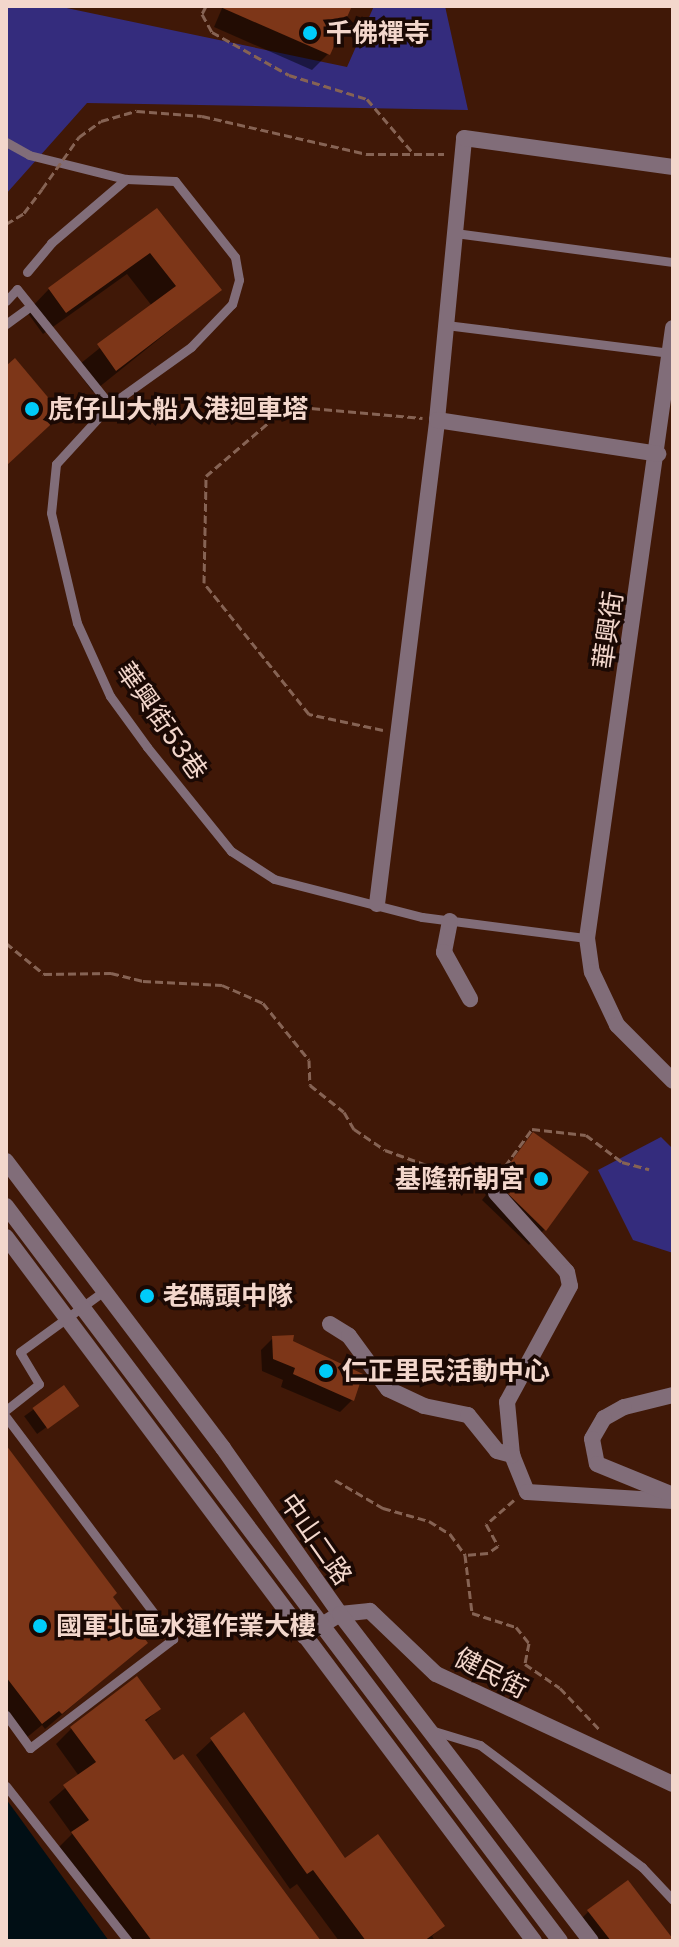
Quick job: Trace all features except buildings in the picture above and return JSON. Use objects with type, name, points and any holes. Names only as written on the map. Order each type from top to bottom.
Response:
[{"type":"street","points":[[377,904],[437,420],[464,138],[673,167]]},
{"type":"street","name":"華興街","points":[[587,938],[658,454],[673,328]]},
{"type":"street","points":[[437,420],[658,454]]},
{"type":"street","points":[[450,921],[444,952],[470,999]]},
{"type":"street","points":[[587,938],[592,972],[617,1025],[673,1081]]},
{"type":"street","name":"中山二路","points":[[6,1161],[340,1614],[434,1731],[591,1941]]},
{"type":"street","points":[[492,1191],[567,1272],[570,1286],[507,1402],[512,1455],[527,1492],[673,1498]]},
{"type":"street","name":"中山二路","points":[[6,1206],[202,1460],[321,1625],[560,1941]]},
{"type":"street","points":[[6,1237],[534,1941]]},
{"type":"street","points":[[330,1324],[349,1336],[388,1389],[424,1406],[468,1415],[497,1451],[512,1455]]},
{"type":"street","points":[[673,1395],[624,1407],[604,1418],[592,1439],[597,1464],[673,1498]]},
{"type":"street","name":"健民街","points":[[340,1614],[370,1611],[436,1674],[673,1784]]},
{"type":"street","points":[[304,1636],[340,1614]]},
{"type":"lane","name":"華興街53巷","points":[[6,142],[29,155],[126,179],[175,181],[235,257],[239,280],[232,304],[191,347],[110,405],[56,464],[51,513],[77,623],[110,696],[231,851],[274,879],[450,921],[587,938]]},
{"type":"lane","points":[[27,272],[51,243],[126,179]]},
{"type":"lane","points":[[455,233],[673,262]]},
{"type":"lane","points":[[6,301],[17,289],[28,308],[37,310],[110,405]]},
{"type":"lane","points":[[6,324],[28,308]]},
{"type":"lane","points":[[446,325],[670,353]]},
{"type":"lane","points":[[6,1410],[39,1384],[20,1352],[104,1291]]},
{"type":"lane","points":[[6,1417],[173,1639],[30,1748],[6,1715]]},
{"type":"lane","points":[[434,1731],[480,1745],[642,1867],[673,1900]]},
{"type":"lane","points":[[6,1786],[128,1941]]},
{"type":"path","points":[[206,6],[202,14],[212,32],[289,75],[367,99],[413,153]]},
{"type":"path","points":[[6,224],[24,213],[79,137],[101,121],[137,111],[202,116],[366,154],[462,154]]},
{"type":"path","points":[[396,733],[309,714],[204,583],[206,476],[288,406],[437,420]]},
{"type":"path","points":[[6,943],[44,974],[111,973],[143,981],[222,985],[263,1003],[309,1060],[310,1085],[344,1112],[354,1129],[385,1150],[466,1176],[492,1191],[532,1129],[586,1135],[622,1162],[649,1169]]},
{"type":"path","points":[[335,1480],[383,1508],[429,1521],[450,1534],[465,1555],[472,1613],[516,1627],[529,1643],[525,1664],[560,1688],[611,1739]]},
{"type":"path","points":[[465,1555],[488,1553],[498,1546],[486,1524],[527,1492]]},
{"type":"shaded area","points":[[6,6],[57,6],[347,67],[374,6],[445,6],[468,110],[87,103],[6,194]]},
{"type":"shaded area","points":[[661,1137],[673,1149],[673,1253],[633,1240],[598,1170]]},
{"type":"shaded area","points":[[6,1799],[17,1814],[109,1941],[6,1941]]},
{"type":"place","name":"千佛禪寺","points":[[310,33]]},
{"type":"place","name":"虎仔山大船入港迴車塔","points":[[32,409]]},
{"type":"place","name":"基隆新朝宮","points":[[541,1179]]},
{"type":"place","name":"老碼頭中隊","points":[[147,1296]]},
{"type":"place","name":"仁正里民活動中心","points":[[326,1371]]},
{"type":"place","name":"國軍北區水運作業大樓","points":[[40,1626]]}]
